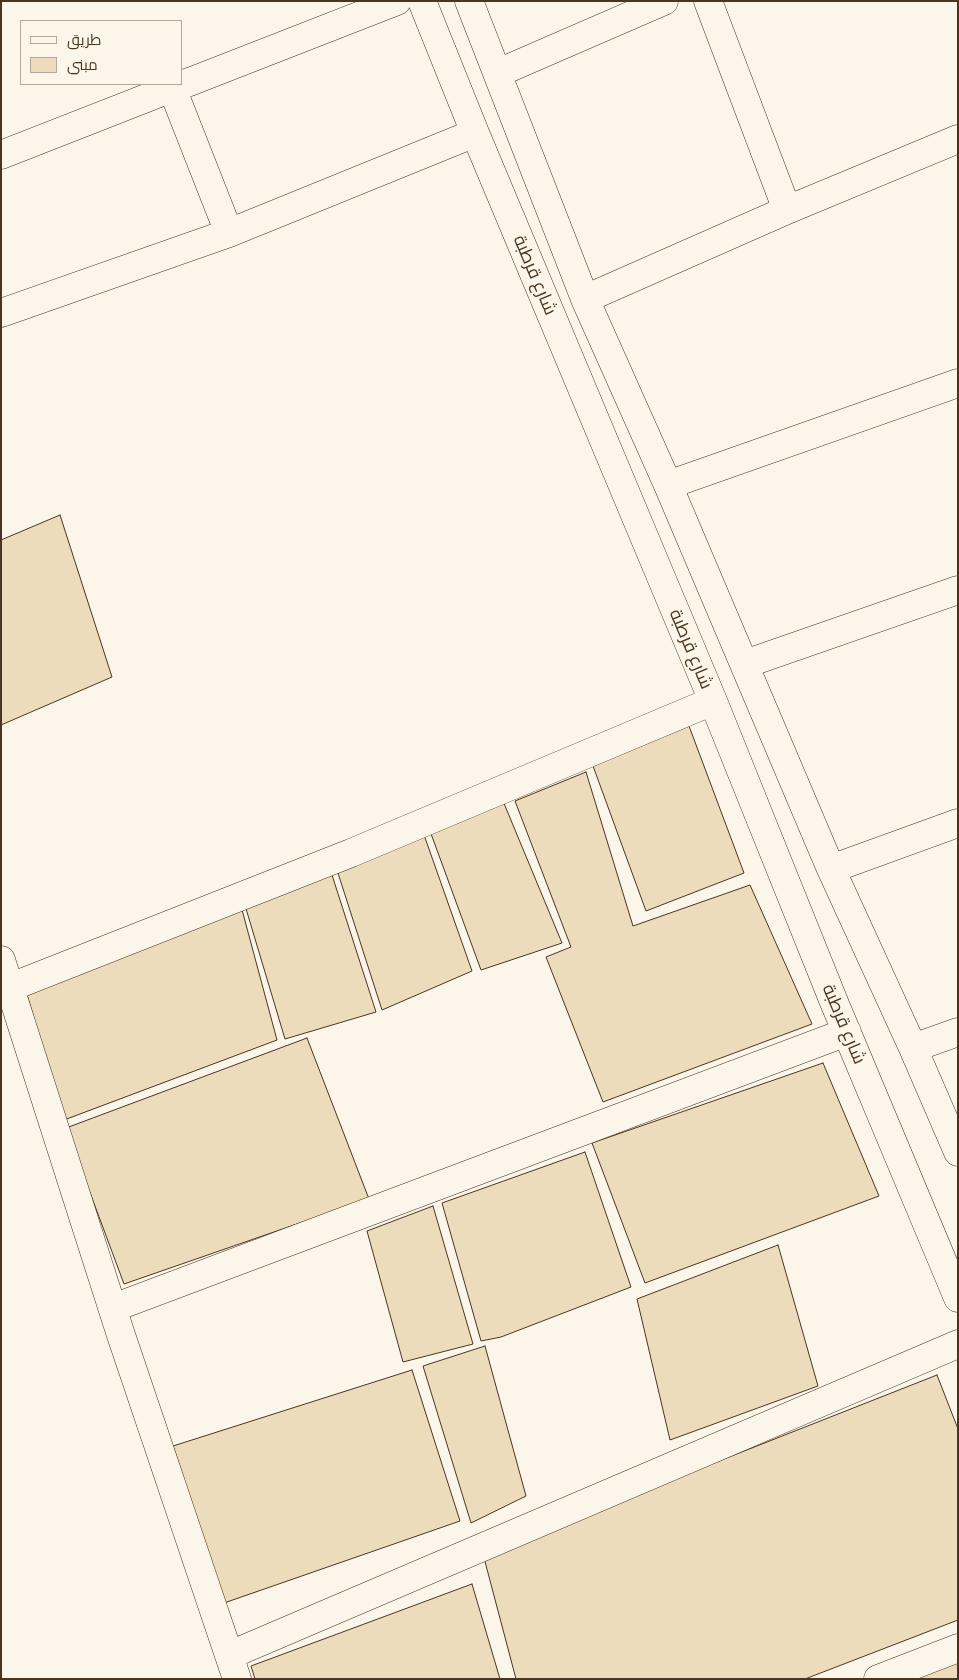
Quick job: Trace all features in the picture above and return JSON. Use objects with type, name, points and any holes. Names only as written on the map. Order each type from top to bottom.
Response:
[{"type":"street","points":[[182,84],[397,1]]},
{"type":"street","name":"شارع قرطبة","points":[[422,1],[475,133],[713,701],[847,1032],[958,1298]]},
{"type":"street","name":"شارع قرطبة","points":[[469,1],[585,299],[668,485],[831,869],[913,1048],[958,1152]]},
{"type":"street","points":[[498,73],[664,1]]},
{"type":"street","points":[[708,1],[787,210]]},
{"type":"street","points":[[1,155],[181,85]]},
{"type":"street","points":[[172,88],[230,233]]},
{"type":"street","points":[[1,312],[230,233],[475,133]]},
{"type":"street","points":[[585,299],[787,210],[958,139]]},
{"type":"street","points":[[668,485],[958,383]]},
{"type":"street","points":[[745,664],[958,590]]},
{"type":"street","points":[[11,987],[350,852],[713,701]]},
{"type":"street","points":[[831,869],[958,824]]},
{"type":"street","points":[[1,960],[113,1308],[234,1667],[958,1344]]},
{"type":"street","points":[[113,1308],[847,1032]]},
{"type":"street","points":[[913,1048],[958,1032]]},
{"type":"street","points":[[878,1679],[958,1648]]},
{"type":"building","points":[[60,515],[112,677],[1,725],[1,540]]},
{"type":"building","points":[[689,726],[744,873],[646,911],[593,766]]},
{"type":"building","points":[[586,772],[633,926],[750,885],[812,1024],[603,1102],[546,957],[571,947],[515,801]]},
{"type":"building","points":[[503,801],[562,943],[481,970],[430,831]]},
{"type":"building","points":[[423,832],[472,971],[382,1010],[337,870]]},
{"type":"building","points":[[332,875],[376,1012],[285,1039],[244,902]]},
{"type":"building","points":[[241,906],[277,1040],[64,1120],[25,988]]},
{"type":"building","points":[[307,1038],[369,1199],[124,1284],[66,1128]]},
{"type":"building","points":[[823,1063],[879,1196],[645,1283],[592,1143]]},
{"type":"building","points":[[585,1152],[631,1287],[501,1337],[481,1341],[442,1203]]},
{"type":"building","points":[[433,1206],[473,1344],[403,1362],[367,1231]]},
{"type":"building","points":[[778,1245],[818,1386],[670,1440],[637,1299]]},
{"type":"building","points":[[485,1346],[526,1496],[471,1523],[423,1366]]},
{"type":"building","points":[[412,1370],[460,1521],[224,1603],[173,1446]]},
{"type":"building","points":[[937,1375],[958,1429],[958,1620],[805,1679],[516,1679],[483,1554]]},
{"type":"building","points":[[472,1584],[500,1679],[255,1679],[251,1666]]},
{"type":"building","points":[[958,1661],[958,1679],[911,1679]]}]
